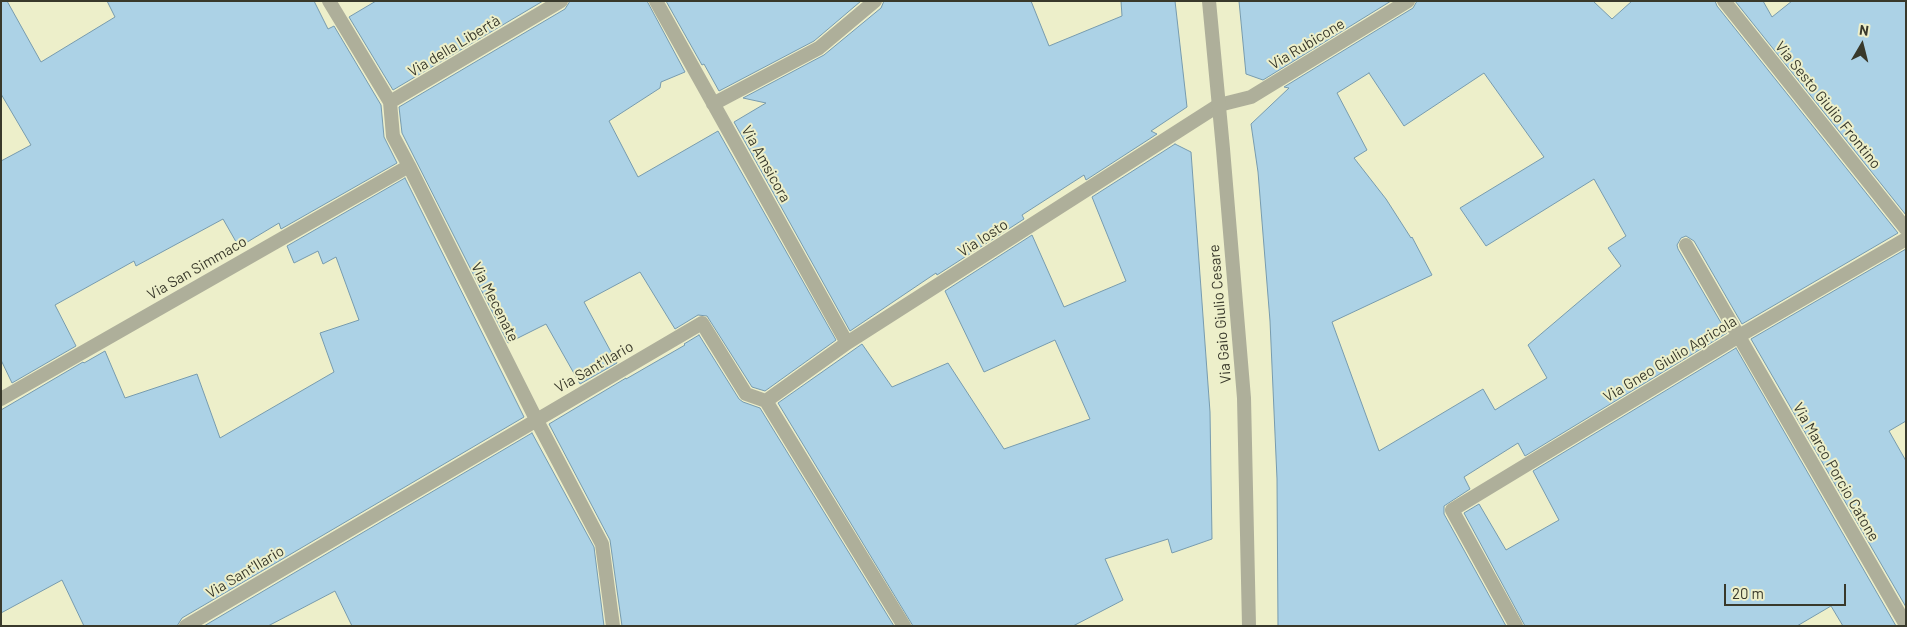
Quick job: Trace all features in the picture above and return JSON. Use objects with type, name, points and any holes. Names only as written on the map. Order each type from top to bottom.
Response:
[{"type":"street","name":"Via Mecenate","points":[[329,1],[390,102],[393,136],[536,419],[602,544],[612,626]]},
{"type":"street","name":"Via della Libertà","points":[[390,102],[561,1]]},
{"type":"street","name":"Via Amsicora","points":[[656,1],[848,344]]},
{"type":"street","points":[[713,104],[819,48],[874,1]]},
{"type":"street","name":"Via Gaio Giulio Cesare","points":[[1209,1],[1244,398],[1248,625]]},
{"type":"street","name":"Via Rubicone","points":[[1219,106],[1251,97],[1408,1]]},
{"type":"street","name":"Via Sesto Giulio Frontino","points":[[1724,1],[1906,229]]},
{"type":"street","name":"Via Iosto","points":[[766,402],[848,344],[1219,106]]},
{"type":"street","name":"Via San Simmaco","points":[[1,399],[409,166]]},
{"type":"street","name":"Via Gneo Giulio Agricola","points":[[1516,626],[1452,510],[1739,336],[1906,239]]},
{"type":"street","name":"Via Marco Porcio Catone","points":[[1686,245],[1906,624]]},
{"type":"street","name":"Via Sant'Ilario","points":[[186,626],[702,323],[746,394],[766,402]]},
{"type":"street","points":[[766,402],[904,626]]},
{"type":"building","points":[[1,1],[7,1],[41,62],[115,17],[107,1],[314,1],[328,29],[334,26],[381,105],[384,137],[397,163],[281,229],[279,223],[239,247],[223,219],[136,266],[134,261],[55,305],[76,346],[12,383],[1,360],[1,161],[31,145],[1,94]]},
{"type":"building","points":[[376,1],[543,1],[393,90],[349,17]]},
{"type":"building","points":[[570,1],[647,1],[685,72],[661,82],[660,88],[609,121],[638,177],[718,131],[836,340],[765,391],[752,387],[707,316],[698,315],[675,329],[640,272],[584,302],[617,363],[580,384],[546,324],[508,343],[402,133],[399,107],[565,9]]},
{"type":"building","points":[[666,1],[861,1],[814,41],[719,91]]},
{"type":"building","points":[[884,1],[1031,1],[1049,46],[1122,16],[1121,1],[1175,1],[1187,107],[1151,131],[1157,134],[1086,180],[1084,175],[1022,215],[1024,219],[937,275],[936,273],[850,331],[734,122],[766,103],[743,98],[824,55],[881,8]]},
{"type":"building","points":[[1239,1],[1391,1],[1263,80],[1246,74]]},
{"type":"building","points":[[1417,1],[1593,1],[1612,19],[1632,1],[1715,1],[1717,6],[1898,233],[1742,324],[1694,241],[1686,236],[1681,238],[1677,245],[1678,249],[1727,333],[1525,456],[1518,443],[1464,477],[1470,489],[1444,506],[1444,514],[1506,626],[1278,626],[1277,479],[1270,321],[1258,172],[1251,124],[1289,88],[1284,87],[1413,8]],"holes":[[[1369,73],[1404,126],[1484,73],[1544,157],[1460,208],[1486,246],[1594,179],[1626,236],[1608,248],[1621,266],[1528,345],[1547,378],[1495,410],[1483,389],[1379,451],[1332,322],[1432,275],[1412,237],[1386,199],[1354,158],[1367,150],[1337,93]]]},
{"type":"building","points":[[1735,1],[1763,1],[1772,17],[1792,1],[1906,1],[1906,215]]},
{"type":"building","points":[[1175,144],[1191,152],[1210,412],[1212,539],[1172,553],[1168,539],[1105,559],[1123,600],[1073,626],[913,626],[778,403],[862,344],[892,387],[948,363],[1004,449],[1090,419],[1055,340],[984,372],[945,291],[1032,235],[1064,307],[1126,281],[1092,197]]},
{"type":"building","points":[[405,178],[524,417],[182,618],[177,626],[84,626],[62,580],[1,613],[1,410],[105,351],[125,398],[197,374],[220,438],[334,372],[320,333],[359,320],[336,257],[323,264],[318,251],[294,263],[287,246]]},
{"type":"building","points":[[1906,249],[1906,421],[1889,431],[1906,461],[1906,607],[1751,339]]},
{"type":"building","points":[[699,335],[739,399],[760,408],[894,626],[622,626],[610,540],[549,424]]},
{"type":"building","points":[[1736,348],[1896,626],[1843,626],[1831,606],[1797,626],[1525,626],[1464,513],[1479,504],[1506,550],[1559,520],[1533,471]]},
{"type":"building","points":[[532,433],[594,547],[604,626],[352,626],[335,591],[268,626],[204,626]]}]
